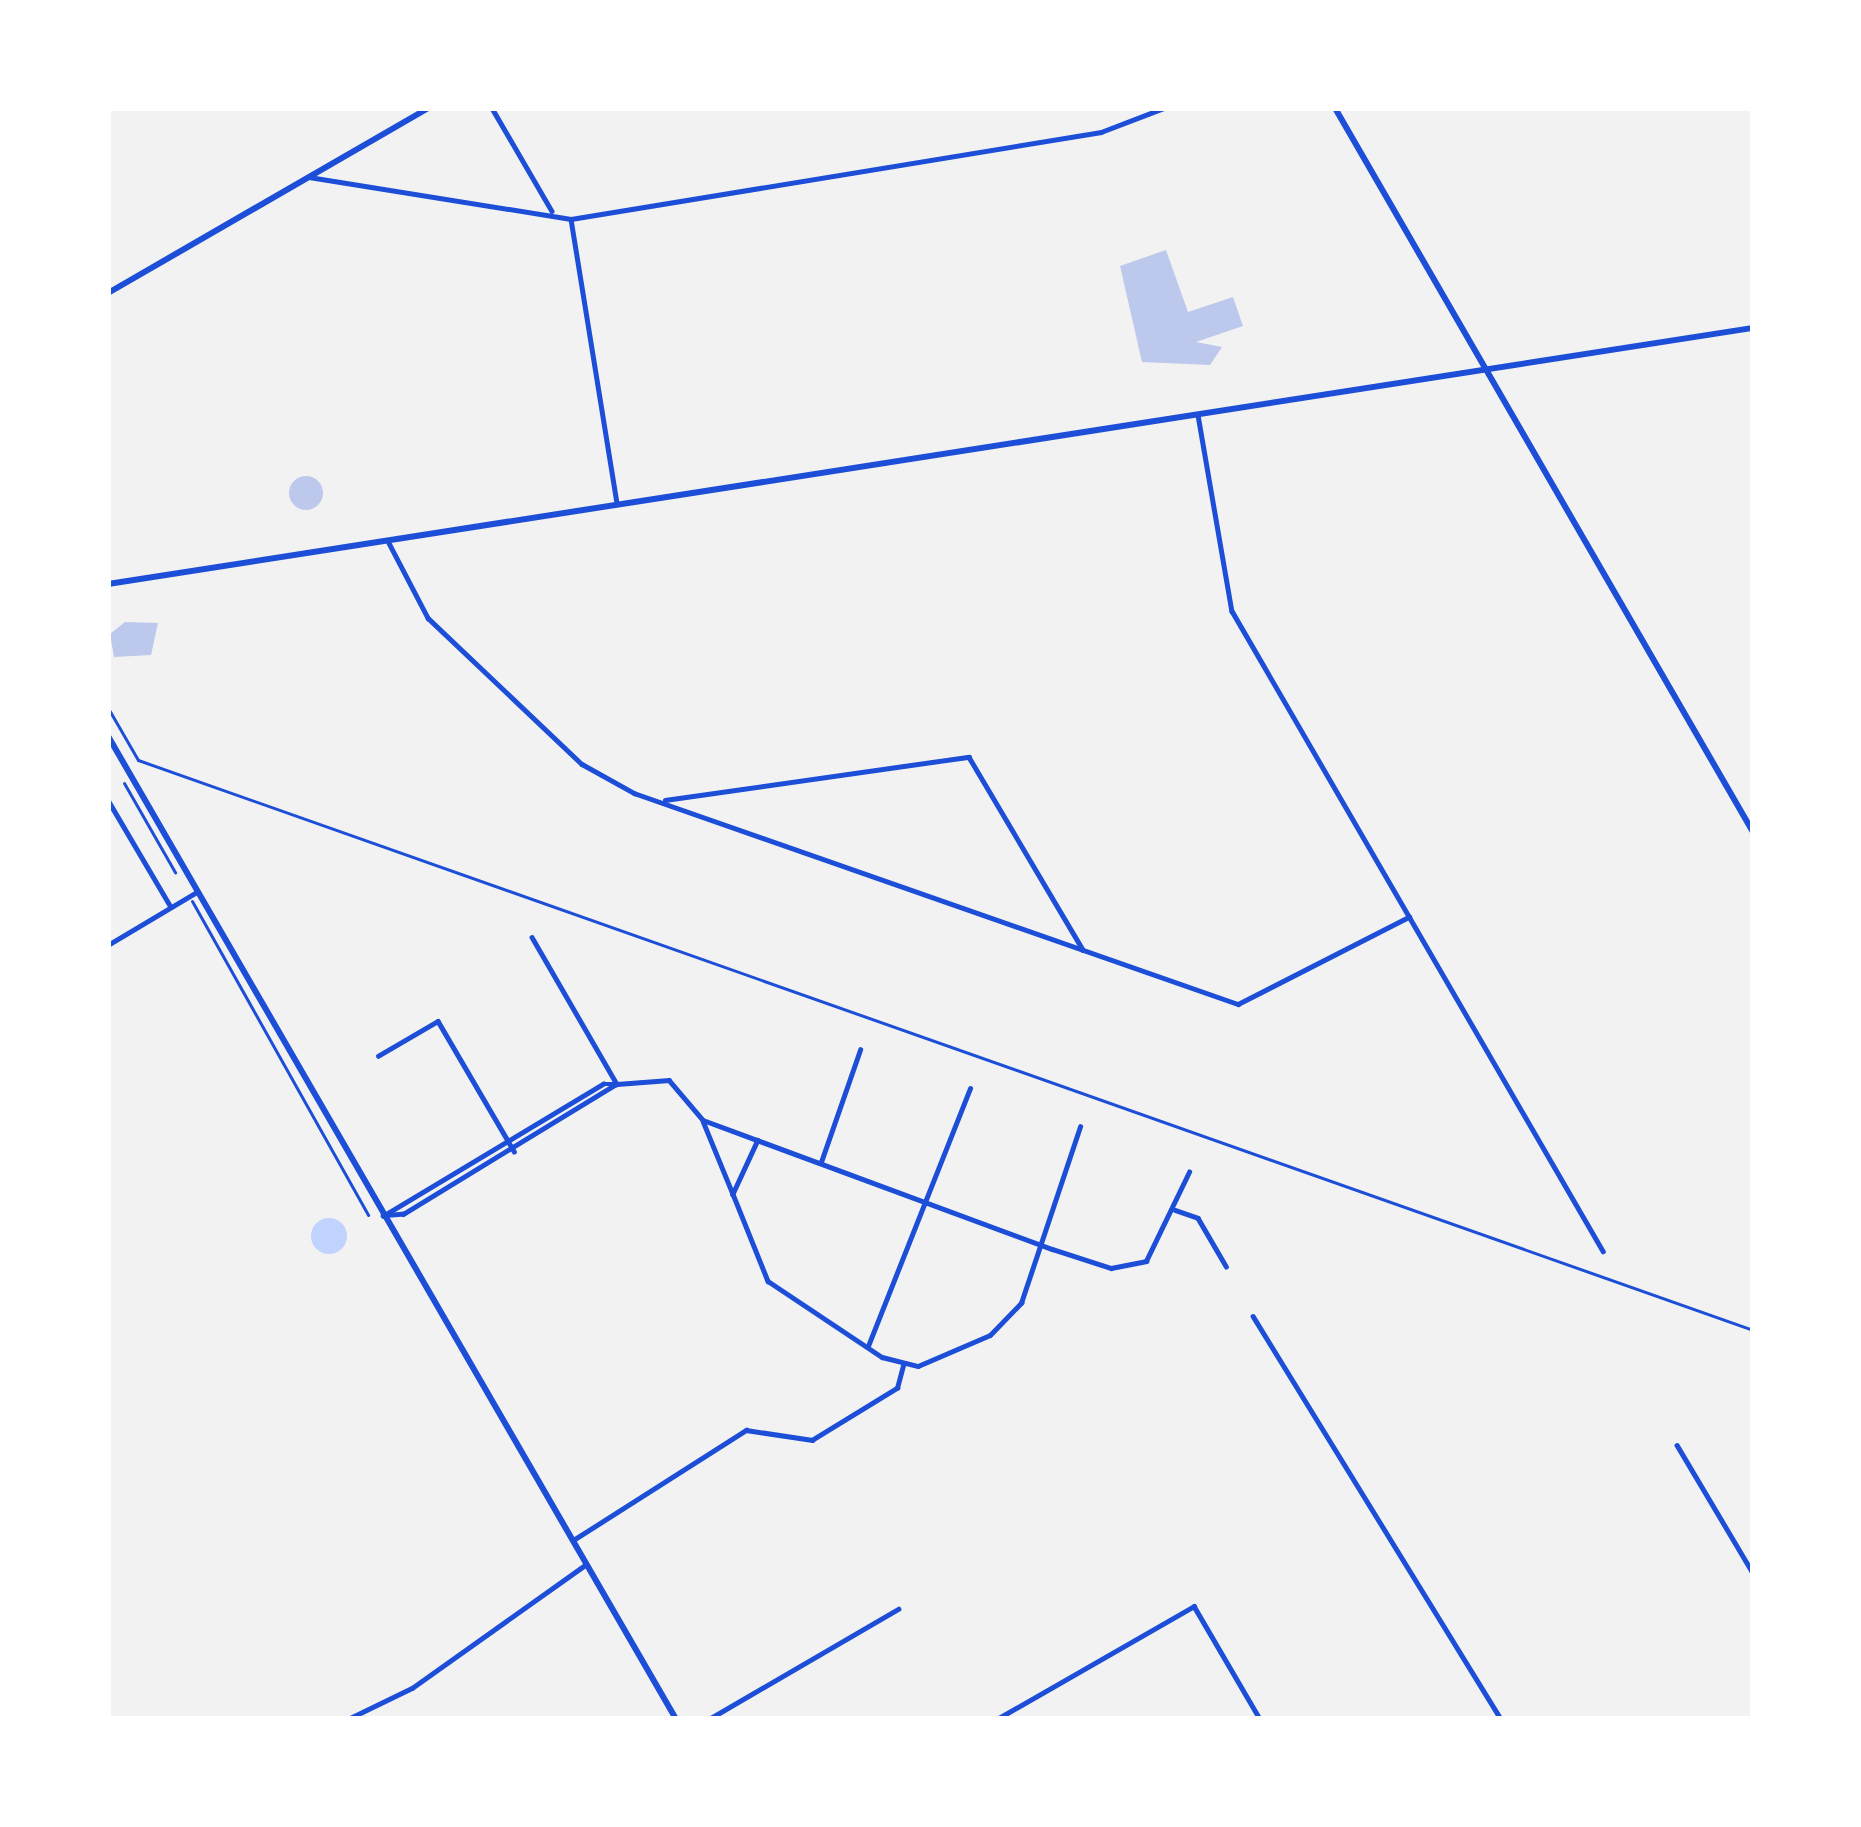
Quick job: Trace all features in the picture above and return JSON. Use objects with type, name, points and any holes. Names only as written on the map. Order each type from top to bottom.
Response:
[{"type":"street","points":[[108,293],[429,108]]},
{"type":"street","points":[[492,108],[552,211]]},
{"type":"street","points":[[309,177],[552,211],[572,218],[1101,132],[1164,108]]},
{"type":"street","points":[[1335,108],[1753,832]]},
{"type":"street","points":[[572,218],[618,507]]},
{"type":"street","points":[[108,584],[1753,328]]},
{"type":"street","points":[[1198,416],[1229,604],[1603,1251]]},
{"type":"street","points":[[389,543],[437,627],[582,764],[659,801],[1248,1004],[1409,916]]},
{"type":"street","points":[[108,736],[676,1719]]},
{"type":"street","points":[[659,801],[969,757],[1083,950]]},
{"type":"street","points":[[108,800],[171,907]]},
{"type":"street","points":[[108,945],[198,892]]},
{"type":"street","points":[[532,937],[617,1084]]},
{"type":"street","points":[[378,1056],[438,1021],[514,1151]]},
{"type":"street","points":[[821,1162],[860,1050]]},
{"type":"street","points":[[383,1216],[507,1139],[617,1084],[674,1082],[703,1120],[777,1291],[903,1365],[937,1362],[1008,1321],[1080,1126]]},
{"type":"street","points":[[383,1216],[514,1151],[617,1084]]},
{"type":"street","points":[[868,1346],[970,1088]]},
{"type":"street","points":[[703,1120],[1038,1243],[1132,1267],[1157,1250],[1189,1172]]},
{"type":"street","points":[[733,1194],[758,1139]]},
{"type":"street","points":[[1175,1210],[1198,1219],[1226,1266]]},
{"type":"street","points":[[1253,1316],[1501,1719]]},
{"type":"street","points":[[571,1542],[746,1430],[812,1440],[897,1388],[903,1365]]},
{"type":"street","points":[[1677,1445],[1753,1573]]},
{"type":"street","points":[[348,1719],[403,1693],[585,1565]]},
{"type":"street","points":[[997,1719],[1194,1606],[1261,1719]]},
{"type":"street","points":[[709,1719],[898,1609]]},
{"type":"path","points":[[108,708],[138,760],[1753,1330]]},
{"type":"path","points":[[116,768],[182,881]]},
{"type":"path","points":[[196,909],[368,1216]]},
{"type":"water","points":[[329,1218],[342,1223],[347,1236],[342,1249],[329,1254],[316,1249],[311,1236],[316,1223]]},
{"type":"building","points":[[1166,250],[1188,312],[1233,297],[1243,326],[1196,342],[1222,347],[1210,365],[1142,362],[1120,266]]},
{"type":"building","points":[[306,476],[318,481],[323,493],[318,505],[306,510],[294,505],[289,493],[294,481]]},
{"type":"building","points":[[125,622],[158,623],[151,655],[114,657],[110,634]]}]
